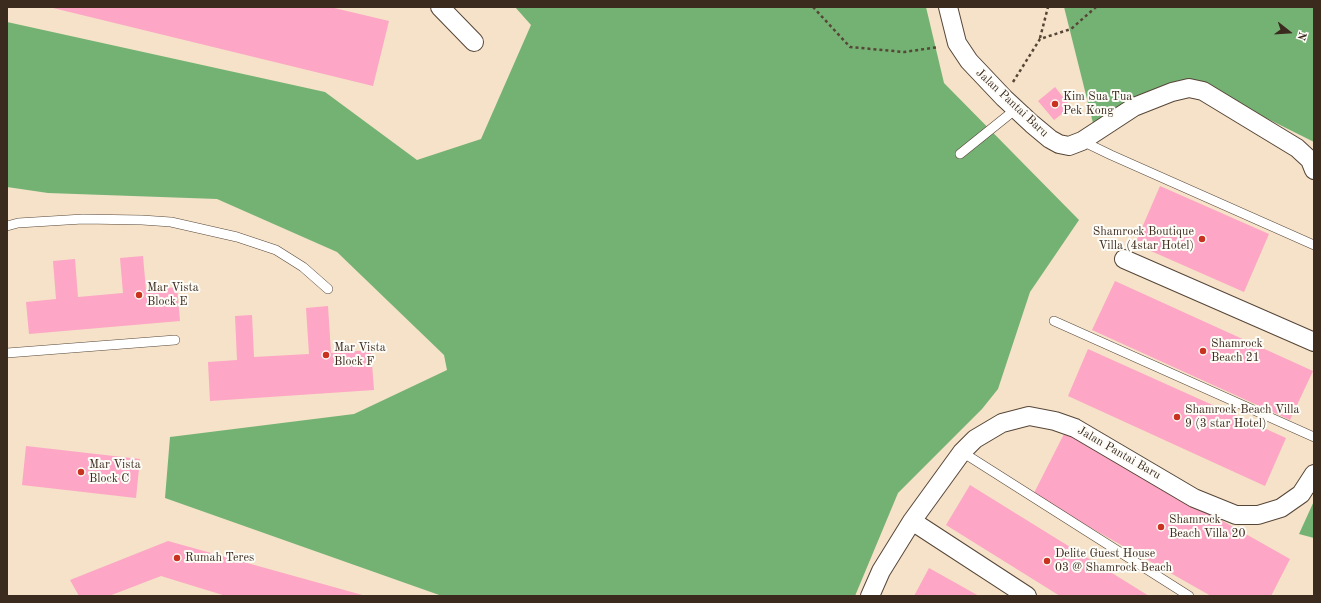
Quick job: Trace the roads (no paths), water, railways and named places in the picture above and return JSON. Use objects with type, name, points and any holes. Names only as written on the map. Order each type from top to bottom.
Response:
[{"type":"street","points":[[440,7],[474,42]]},
{"type":"street","name":"Jalan Pantai Baru","points":[[948,7],[958,43],[969,62],[1010,103],[1050,139],[1059,144],[1069,146],[1082,140],[1134,107],[1172,92],[1189,88],[1203,91],[1297,148],[1310,160],[1314,170]]},
{"type":"street","points":[[1124,259],[1314,342]]},
{"type":"street","name":"Jalan Pantai Baru","points":[[870,596],[881,571],[912,521],[962,452],[975,438],[1002,423],[1029,416],[1055,421],[1075,428],[1194,498],[1236,515],[1258,515],[1281,508],[1301,494],[1314,474]]},
{"type":"street","points":[[912,521],[1027,596]]},
{"type":"lane","points":[[960,154],[1010,103]]},
{"type":"lane","points":[[1082,140],[1118,158],[1314,245]]},
{"type":"lane","points":[[7,226],[18,223],[83,219],[171,222],[237,237],[276,250],[303,267],[328,289]]},
{"type":"lane","points":[[1054,321],[1314,437]]},
{"type":"lane","points":[[7,354],[175,340]]},
{"type":"lane","points":[[962,452],[1189,596]]},
{"type":"place","name":"Kim Sua Tua Pek Kong","points":[[1055,104]]},
{"type":"place","name":"Shamrock Boutique Villa (4star Hotel)","points":[[1202,239]]},
{"type":"place","name":"Mar Vista Block E","points":[[139,295]]},
{"type":"place","name":"Shamrock Beach 21","points":[[1203,351]]},
{"type":"place","name":"Mar Vista Block F","points":[[326,355]]},
{"type":"place","name":"Shamrock Beach Villa 9 (3 star Hotel)","points":[[1177,417]]},
{"type":"place","name":"Mar Vista Block C","points":[[81,472]]},
{"type":"place","name":"Shamrock Beach Villa 20","points":[[1161,527]]},
{"type":"place","name":"Rumah Teres","points":[[177,558]]},
{"type":"place","name":"Delite Guest House 03 @ Shamrock Beach","points":[[1047,561]]}]
